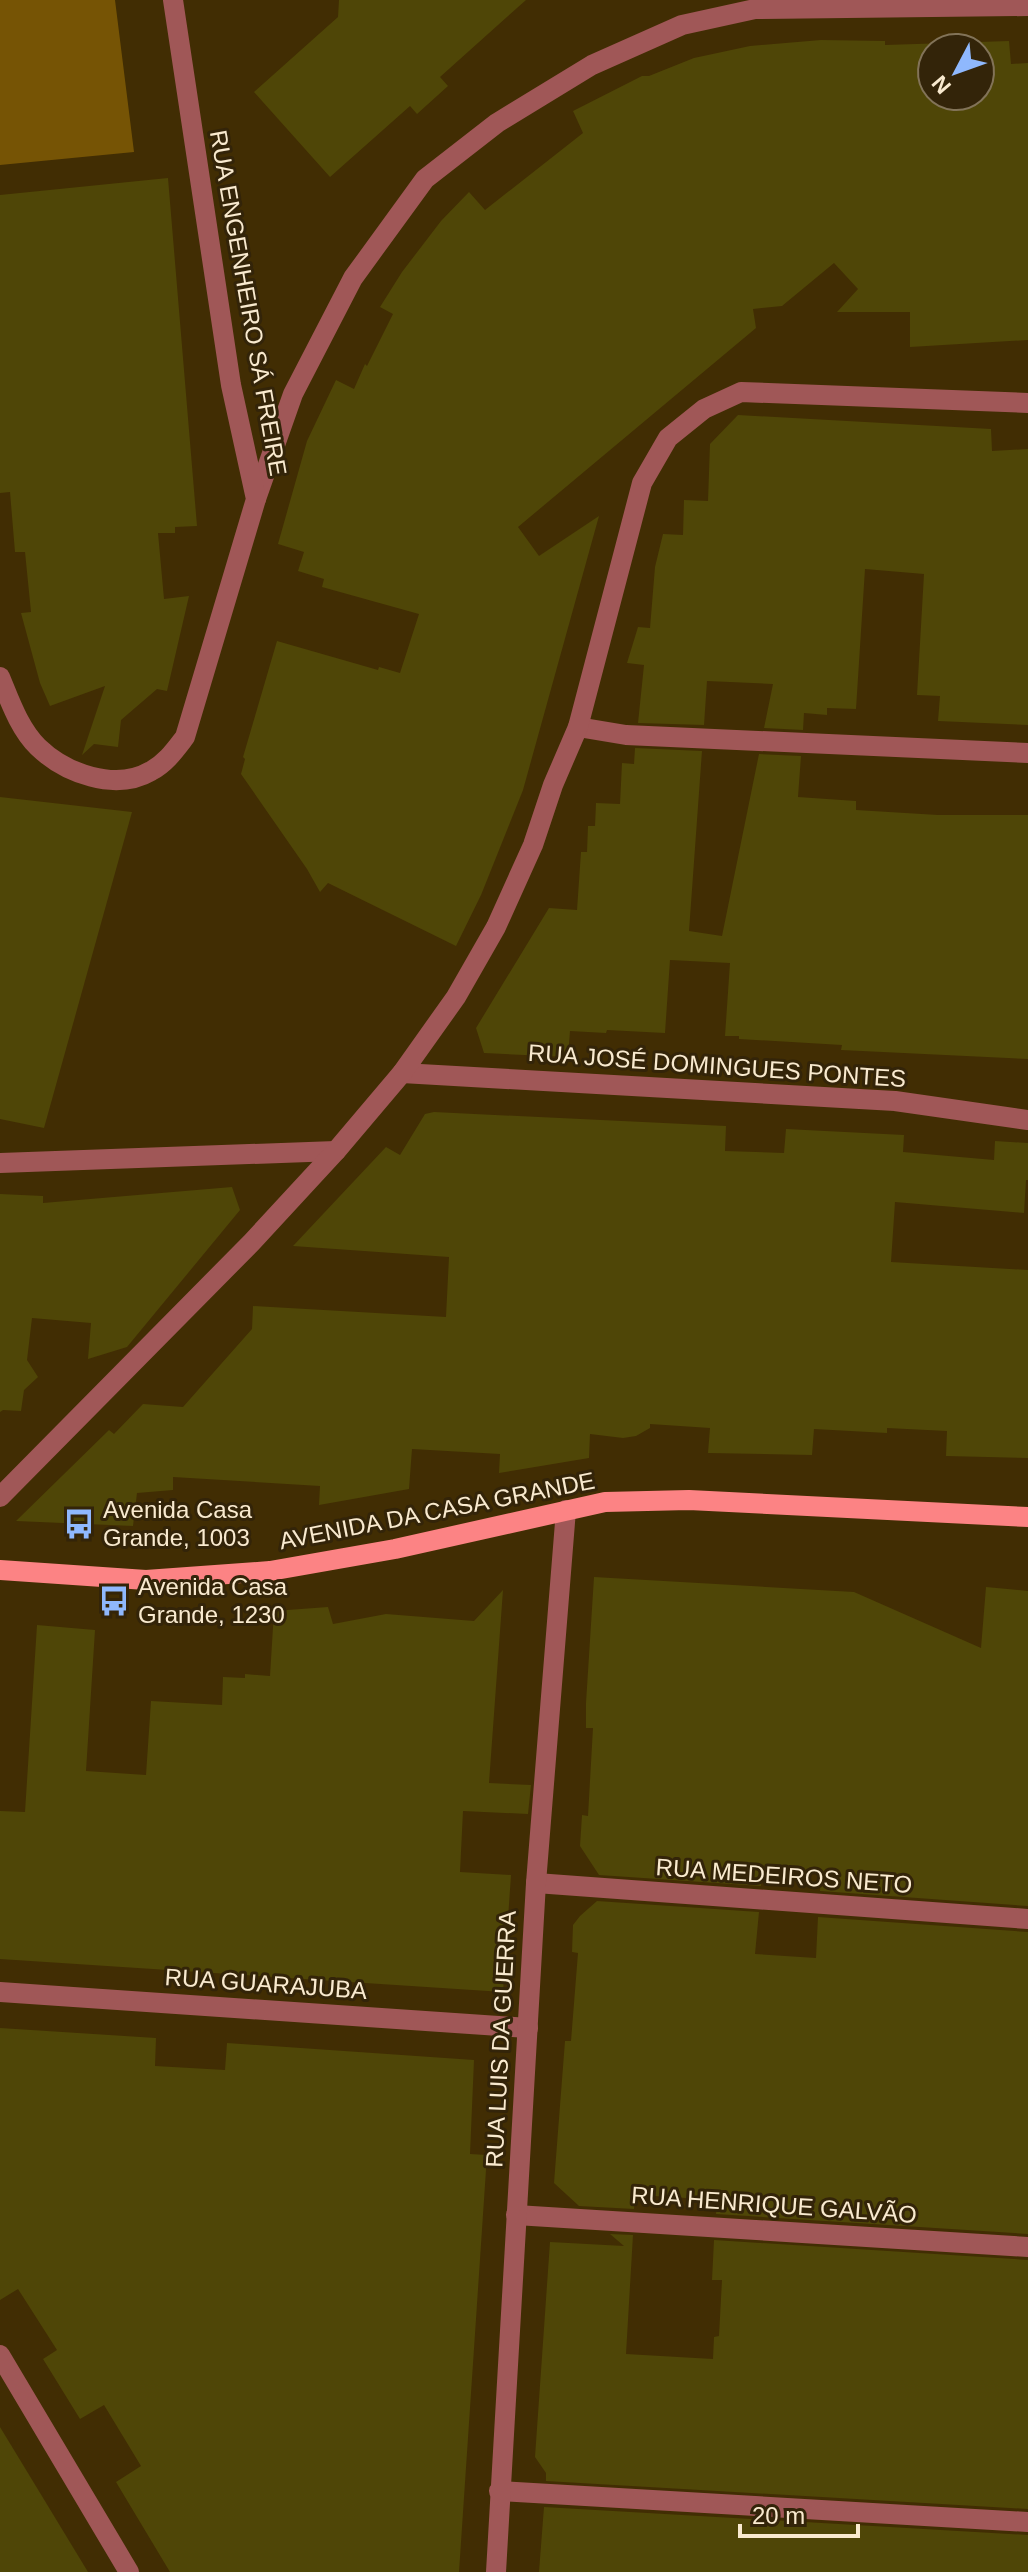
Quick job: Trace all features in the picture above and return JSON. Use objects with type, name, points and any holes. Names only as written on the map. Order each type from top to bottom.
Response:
[{"type":"main road","name":"AVENIDA DA CASA GRANDE","points":[[0,1570],[146,1580],[270,1571],[395,1549],[605,1502],[689,1500],[1028,1517]]},
{"type":"street","name":"RUA ENGENHEIRO SÁ FREIRE","points":[[0,677],[18,720],[37,746],[66,769],[112,781],[149,773],[168,760],[185,737],[256,499],[231,385],[173,0]]},
{"type":"street","points":[[256,499],[293,394],[353,278],[425,179],[497,123],[592,65],[682,25],[755,9],[1028,6]]},
{"type":"street","points":[[0,1497],[252,1242],[336,1151],[402,1073],[456,997],[496,927],[533,845],[553,785],[578,727],[642,483],[668,438],[704,409],[741,392],[1028,403]]},
{"type":"street","points":[[578,727],[626,735],[1028,753]]},
{"type":"street","name":"RUA JOSÉ DOMINGUES PONTES","points":[[402,1073],[895,1101],[1028,1120]]},
{"type":"street","points":[[0,1163],[336,1151]]},
{"type":"street","name":"RUA LUIS DA GUERRA","points":[[496,2572],[536,1883],[566,1510]]},
{"type":"street","name":"RUA MEDEIROS NETO","points":[[536,1883],[1028,1919]]},
{"type":"street","name":"RUA GUARAJUBA","points":[[0,1992],[528,2028]]},
{"type":"street","name":"RUA HENRIQUE GALVÃO","points":[[516,2215],[1028,2247]]},
{"type":"street","points":[[0,2355],[129,2572]]},
{"type":"street","points":[[499,2491],[1028,2522]]},
{"type":"shaded area","points":[[0,0],[115,0],[134,152],[0,165]]},
{"type":"building","points":[[339,0],[526,0],[440,77],[448,86],[417,114],[410,106],[330,177],[254,92],[338,17]]},
{"type":"building","points":[[821,40],[916,44],[916,112],[996,112],[996,41],[1009,41],[1011,64],[1028,63],[1028,340],[910,347],[910,312],[837,312],[858,289],[834,263],[782,306],[753,309],[756,328],[518,527],[539,556],[599,516],[523,790],[481,895],[456,946],[328,883],[320,892],[241,774],[243,757],[277,641],[378,670],[379,667],[400,673],[419,614],[322,587],[324,579],[298,571],[304,552],[278,544],[307,441],[336,380],[354,389],[393,314],[380,307],[441,221],[469,192],[485,210],[583,133],[573,111],[642,76],[694,58],[750,46]]},
{"type":"building","points":[[168,178],[197,526],[175,527],[175,533],[158,533],[164,599],[189,596],[167,691],[157,689],[121,720],[118,747],[94,744],[82,755],[105,686],[50,706],[40,683],[21,613],[31,612],[25,552],[15,552],[10,492],[0,493],[0,195]]},
{"type":"building","points":[[738,415],[991,429],[992,451],[1028,449],[1028,725],[938,721],[940,696],[917,695],[924,574],[865,569],[856,709],[827,708],[827,715],[804,713],[803,730],[764,728],[773,684],[707,681],[704,725],[638,723],[644,665],[627,663],[638,627],[650,628],[655,567],[663,534],[683,535],[684,500],[708,501],[710,444]]},
{"type":"building","points":[[635,748],[702,751],[689,931],[722,936],[759,754],[801,756],[798,797],[856,801],[856,810],[938,815],[1028,815],[1028,1059],[841,1050],[842,1045],[725,1036],[730,963],[670,960],[665,1033],[570,1031],[568,1057],[484,1053],[476,1028],[549,908],[577,910],[581,852],[587,852],[588,826],[595,826],[596,803],[620,804],[622,763],[634,764]]},
{"type":"building","points":[[0,797],[132,812],[44,1128],[0,1119]]},
{"type":"building","points":[[425,1114],[726,1126],[725,1151],[784,1153],[786,1129],[904,1135],[903,1152],[994,1160],[995,1141],[1028,1143],[1024,1213],[895,1202],[891,1262],[1028,1270],[1028,1458],[946,1456],[947,1431],[887,1428],[887,1433],[814,1429],[812,1455],[708,1453],[710,1428],[650,1424],[650,1428],[636,1436],[623,1438],[590,1434],[589,1458],[499,1473],[500,1454],[412,1449],[409,1489],[319,1505],[320,1486],[173,1477],[173,1490],[137,1493],[133,1526],[16,1521],[109,1430],[114,1434],[143,1404],[183,1407],[252,1329],[253,1306],[446,1317],[449,1257],[293,1246],[386,1147],[400,1155]]},
{"type":"building","points":[[232,1187],[240,1210],[127,1347],[88,1359],[91,1323],[32,1318],[27,1360],[38,1377],[24,1390],[21,1411],[0,1412],[0,1194],[43,1196],[43,1203]]},
{"type":"building","points":[[594,1577],[854,1592],[981,1648],[986,1587],[1028,1591],[1028,1906],[820,1891],[821,1873],[762,1869],[761,1886],[599,1875],[580,1846],[582,1815],[588,1816],[593,1728],[586,1728],[586,1703]]},
{"type":"building","points":[[503,1590],[489,1783],[531,1785],[528,1814],[463,1811],[460,1872],[511,1875],[503,1992],[0,1959],[0,1811],[25,1812],[37,1625],[95,1630],[86,1771],[146,1775],[151,1701],[222,1705],[223,1677],[245,1678],[245,1674],[270,1676],[274,1611],[328,1607],[333,1624],[386,1614],[474,1621]]},
{"type":"building","points":[[597,1901],[759,1912],[755,1954],[816,1958],[818,1917],[1028,1932],[1028,2234],[716,2214],[717,2200],[639,2195],[635,2195],[634,2209],[579,2206],[554,2183],[565,2041],[571,2041],[578,1953],[572,1952],[573,1925]]},
{"type":"building","points":[[0,2028],[156,2038],[155,2066],[225,2070],[227,2043],[474,2060],[470,2154],[487,2155],[459,2572],[170,2572],[116,2482],[141,2466],[104,2405],[80,2419],[43,2359],[57,2350],[18,2289],[0,2300]]},
{"type":"building","points":[[610,2234],[633,2235],[626,2354],[713,2359],[714,2337],[719,2336],[722,2280],[712,2280],[714,2240],[1028,2260],[1028,2509],[546,2481],[546,2473],[535,2457],[550,2242],[624,2246]]},
{"type":"building","points":[[0,2427],[51,2511],[88,2572],[0,2572]]},
{"type":"building","points":[[544,2507],[1028,2535],[1028,2572],[539,2572]]},
{"type":"place","name":"Avenida Casa Grande, 1003","points":[[79,1524]]},
{"type":"place","name":"Avenida Casa Grande, 1230","points":[[114,1601]]}]
